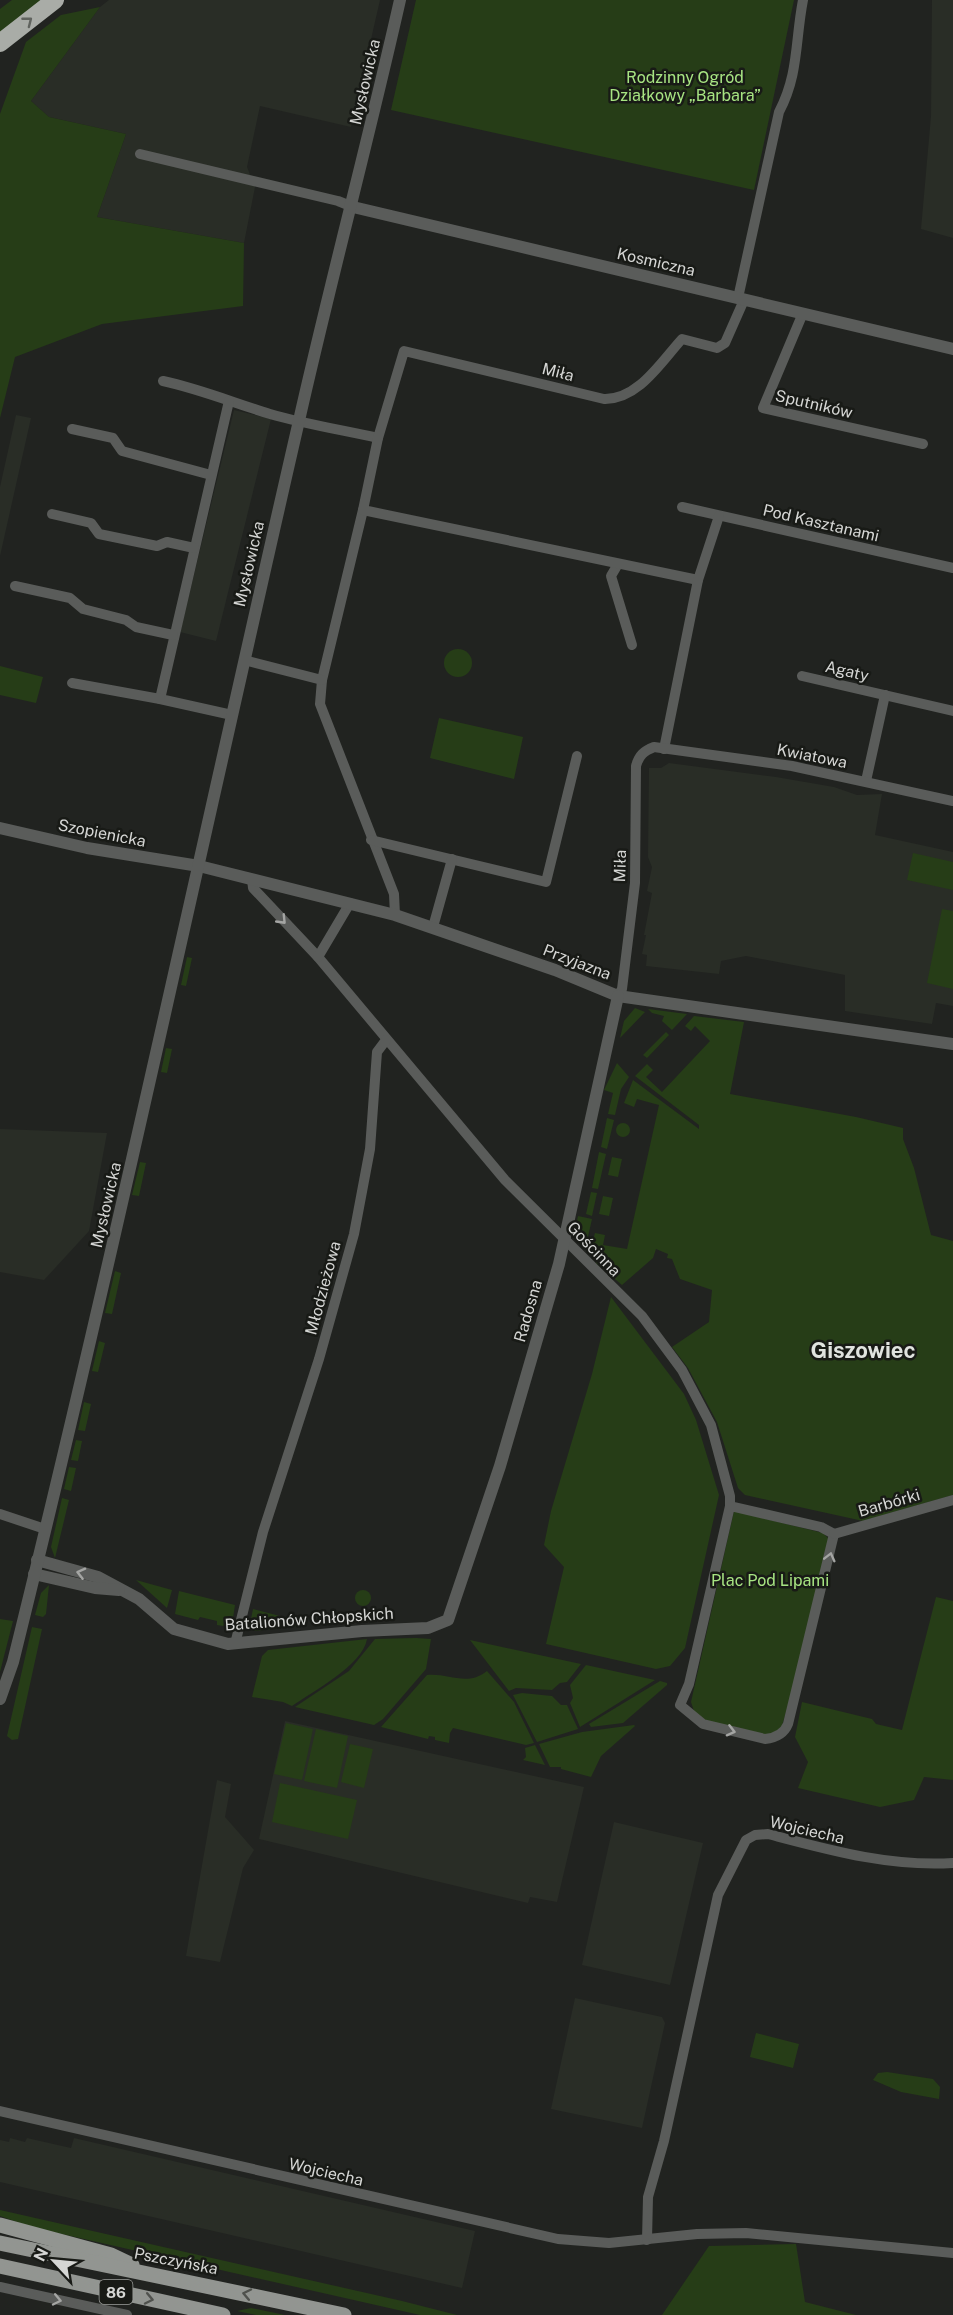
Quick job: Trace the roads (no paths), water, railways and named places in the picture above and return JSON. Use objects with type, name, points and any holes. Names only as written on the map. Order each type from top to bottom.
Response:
[{"type":"highway","points":[[0,43],[55,0]]},
{"type":"main road","points":[[0,2225],[111,2255],[154,2275]]},
{"type":"main road","name":"Pszczyńska","points":[[0,2243],[344,2315]]},
{"type":"main road","name":"86","points":[[3,2267],[223,2315]]},
{"type":"street","name":"Mysłowicka","points":[[0,1699],[12,1669],[130,1176],[299,420],[400,0]]},
{"type":"street","points":[[741,299],[779,112],[788,95],[798,52],[796,34],[803,0]]},
{"type":"street","points":[[140,154],[273,184],[338,201],[352,207]]},
{"type":"street","name":"Kosmiczna","points":[[352,207],[953,349]]},
{"type":"street","name":"Miła","points":[[395,915],[394,894],[371,840],[320,704],[322,680],[378,438],[404,351],[612,399],[635,390],[682,339],[717,348],[721,346],[735,322],[741,299]]},
{"type":"street","name":"Sputników","points":[[803,313],[763,408],[923,444]]},
{"type":"street","points":[[163,381],[194,388],[229,401],[299,420],[378,438]]},
{"type":"street","points":[[160,699],[229,401]]},
{"type":"street","points":[[72,429],[112,438],[122,451],[211,475]]},
{"type":"street","name":"Pod Kasztanami","points":[[682,507],[953,568]]},
{"type":"street","points":[[363,510],[698,580]]},
{"type":"street","points":[[52,514],[91,523],[99,534],[157,546],[167,543],[194,548]]},
{"type":"street","points":[[664,748],[698,580],[719,516]]},
{"type":"street","points":[[618,564],[611,576],[632,645]]},
{"type":"street","points":[[15,586],[70,598],[83,609],[126,620],[136,627],[173,635]]},
{"type":"street","points":[[244,660],[322,680]]},
{"type":"street","name":"Agaty","points":[[802,676],[953,711]]},
{"type":"street","points":[[72,682],[232,715]]},
{"type":"street","name":"Agaty","points":[[866,782],[885,695]]},
{"type":"street","name":"Miła","points":[[618,996],[622,989],[635,883],[636,766],[638,758],[647,750],[664,748]]},
{"type":"street","name":"Kwiatowa","points":[[664,748],[792,766],[953,801]]},
{"type":"street","points":[[371,840],[546,882],[577,756]]},
{"type":"street","name":"Szopienicka","points":[[0,828],[96,850],[199,866]]},
{"type":"street","points":[[434,927],[452,859]]},
{"type":"street","name":"Przyjazna","points":[[199,866],[350,903],[434,927],[618,996],[953,1044]]},
{"type":"street","points":[[252,879],[253,888],[318,957],[386,1040]]},
{"type":"street","points":[[318,957],[350,903]]},
{"type":"street","name":"Radosna","points":[[441,1625],[451,1617],[491,1495],[565,1240],[618,996]]},
{"type":"street","name":"Gościnna","points":[[386,1040],[505,1180],[642,1316],[682,1370],[711,1425],[730,1496],[730,1506]]},
{"type":"street","name":"Młodzieżowa","points":[[235,1644],[263,1532],[327,1332],[354,1234],[370,1149],[377,1052],[386,1040]]},
{"type":"street","name":"Barbórki","points":[[834,1534],[953,1500]]},
{"type":"street","points":[[730,1506],[821,1527],[834,1534],[785,1730],[774,1738],[765,1739],[703,1724],[680,1705],[689,1684],[730,1506]]},
{"type":"street","points":[[0,1514],[45,1529]]},
{"type":"street","name":"Batalionów Chłopskich","points":[[37,1560],[98,1577],[140,1599],[174,1629],[235,1644],[441,1625]]},
{"type":"street","name":"Batalionów Chłopskich","points":[[34,1574],[95,1588],[123,1590]]},
{"type":"street","name":"Wojciecha","points":[[647,2240],[648,2197],[664,2141],[718,1895],[746,1840],[755,1835],[768,1834],[844,1854],[926,1864],[953,1863]]},
{"type":"street","name":"Wojciecha","points":[[0,2111],[540,2236],[593,2243],[697,2234],[754,2233],[953,2253]]},
{"type":"street","points":[[0,2287],[127,2315]]},
{"type":"district","name":"Giszowiec","points":[[863,1350]]},
{"type":"park label","name":"Rodzinny Ogród Działkowy „Barbara”","points":[[685,86]]},
{"type":"park label","name":"Plac Pod Lipami","points":[[770,1580]]}]
